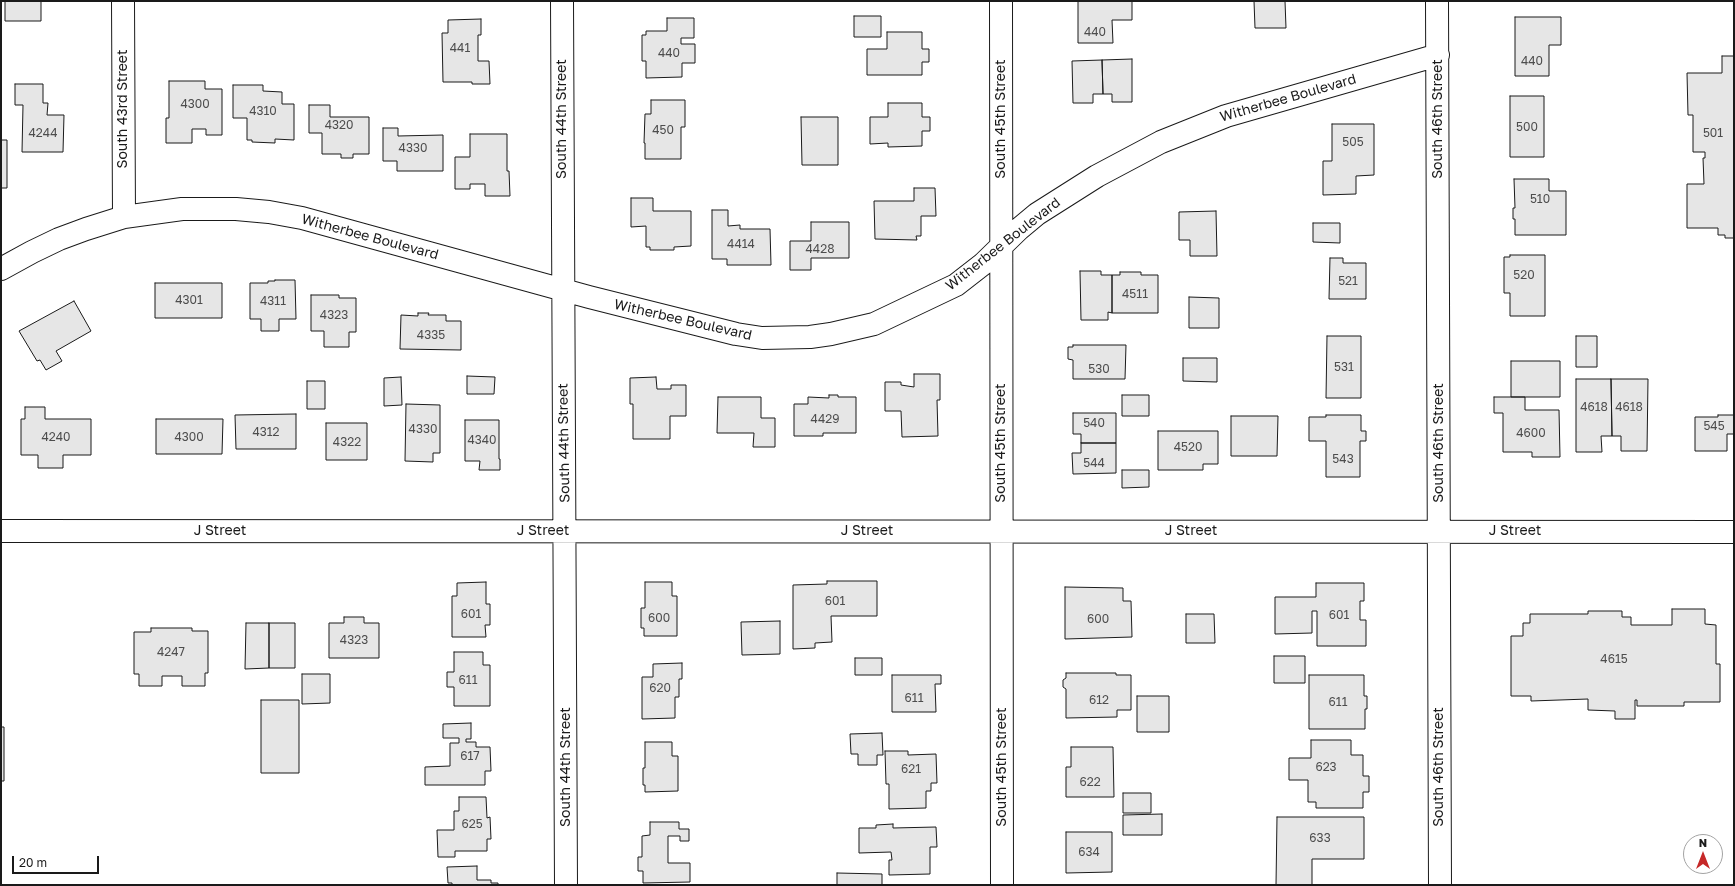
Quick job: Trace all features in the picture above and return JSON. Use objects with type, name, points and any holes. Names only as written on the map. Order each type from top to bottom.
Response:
[{"type":"street","name":"South 43rd Street","points":[[123,1],[124,217]]},
{"type":"street","name":"South 44th Street","points":[[562,1],[562,289],[565,531],[566,885]]},
{"type":"street","name":"South 45th Street","points":[[1001,1],[1002,885]]},
{"type":"street","name":"South 46th Street","points":[[1438,1],[1440,885]]},
{"type":"street","name":"Witherbee Boulevard","points":[[1,269],[59,239],[124,217],[153,212],[202,209],[269,212],[302,218],[562,289],[736,334],[762,338],[810,337],[845,332],[874,324],[956,285],[983,264],[1002,244],[1037,214],[1097,176],[1135,155],[1196,127],[1256,106],[1438,56]]},
{"type":"street","name":"J Street","points":[[1,531],[1734,532]]},
{"type":"building","points":[[5,1],[41,1],[41,21],[5,21]]},
{"type":"building","points":[[1078,1],[1132,1],[1132,20],[1112,20],[1113,43],[1078,43]]},
{"type":"building","points":[[1254,1],[1285,1],[1286,28],[1255,28]]},
{"type":"building","points":[[854,16],[881,16],[881,37],[854,37]]},
{"type":"building","points":[[1515,17],[1561,17],[1561,45],[1549,45],[1549,76],[1515,76]]},
{"type":"building","points":[[667,18],[694,18],[694,38],[681,38],[681,44],[695,44],[695,63],[682,63],[682,77],[646,78],[646,61],[642,61],[642,35],[646,35],[646,31],[667,31]]},
{"type":"building","points":[[481,19],[481,35],[478,35],[478,61],[489,61],[490,84],[472,84],[472,82],[443,82],[442,33],[448,33],[448,20]]},
{"type":"building","points":[[887,32],[922,32],[922,49],[929,49],[929,62],[922,62],[922,75],[867,75],[867,49],[887,49]]},
{"type":"building","points":[[1722,56],[1734,56],[1734,238],[1725,238],[1725,235],[1718,235],[1718,228],[1687,228],[1687,184],[1704,184],[1703,158],[1705,158],[1705,152],[1693,152],[1693,115],[1688,115],[1687,73],[1722,73]]},
{"type":"building","points":[[1132,59],[1132,102],[1112,102],[1112,94],[1103,94],[1102,60]]},
{"type":"building","points":[[1102,60],[1103,94],[1093,94],[1093,103],[1073,103],[1072,61]]},
{"type":"building","points":[[169,81],[205,81],[205,89],[222,89],[222,135],[206,135],[206,129],[192,129],[192,143],[166,143],[166,118],[169,118]]},
{"type":"building","points":[[15,84],[43,84],[43,103],[48,103],[47,115],[64,115],[63,152],[22,152],[23,105],[15,105]]},
{"type":"building","points":[[233,85],[263,85],[263,91],[282,92],[282,104],[294,104],[294,140],[275,139],[275,143],[252,142],[252,140],[247,140],[247,118],[233,118]]},
{"type":"building","points":[[1510,96],[1544,96],[1544,157],[1510,157]]},
{"type":"building","points":[[651,100],[685,100],[685,127],[681,127],[681,159],[645,159],[645,114],[651,114]]},
{"type":"building","points":[[888,103],[922,103],[922,117],[930,117],[930,131],[922,131],[922,146],[888,147],[888,143],[870,144],[870,117],[888,117]]},
{"type":"building","points":[[309,105],[330,105],[330,117],[369,117],[369,154],[353,154],[353,158],[341,158],[341,154],[322,154],[322,133],[309,133]]},
{"type":"building","points":[[801,117],[838,117],[838,165],[802,165]]},
{"type":"building","points":[[1332,124],[1374,124],[1374,175],[1356,176],[1356,194],[1323,195],[1323,161],[1332,161]]},
{"type":"building","points":[[383,128],[398,128],[398,136],[443,135],[443,171],[397,171],[397,161],[383,161]]},
{"type":"building","points":[[470,134],[507,134],[507,171],[509,171],[510,196],[485,196],[485,184],[470,184],[470,189],[455,189],[455,157],[470,157]]},
{"type":"building","points":[[1,140],[7,140],[7,188],[1,188]]},
{"type":"building","points":[[1514,179],[1549,179],[1549,191],[1566,191],[1566,235],[1515,235],[1515,219],[1513,219],[1513,208],[1515,208]]},
{"type":"building","points":[[914,188],[935,188],[936,216],[921,216],[921,236],[916,236],[917,240],[875,239],[874,201],[914,201]]},
{"type":"building","points":[[631,198],[653,198],[653,211],[691,211],[691,246],[674,247],[674,250],[650,250],[650,247],[646,247],[646,226],[631,227]]},
{"type":"building","points":[[712,210],[728,210],[728,226],[740,225],[740,229],[770,229],[771,265],[727,265],[727,259],[712,259]]},
{"type":"building","points":[[1216,211],[1217,256],[1190,256],[1190,240],[1179,240],[1179,212]]},
{"type":"building","points":[[811,222],[849,222],[849,258],[811,258],[811,270],[790,270],[790,241],[811,241]]},
{"type":"building","points":[[1313,223],[1340,223],[1340,243],[1313,242]]},
{"type":"building","points":[[1510,255],[1545,255],[1545,316],[1510,316],[1510,293],[1504,293],[1504,257],[1510,257]]},
{"type":"building","points":[[1330,258],[1343,258],[1343,263],[1366,263],[1366,299],[1329,299]]},
{"type":"building","points":[[1080,271],[1101,271],[1101,275],[1112,275],[1112,313],[1108,312],[1108,320],[1081,320]]},
{"type":"building","points":[[1120,272],[1141,272],[1141,275],[1158,275],[1158,313],[1112,313],[1112,275],[1120,275]]},
{"type":"building","points":[[295,280],[296,319],[279,319],[279,331],[261,331],[261,319],[250,319],[250,283],[268,283],[268,281]]},
{"type":"building","points":[[155,283],[222,283],[222,318],[155,318]]},
{"type":"building","points":[[311,295],[339,295],[339,298],[356,298],[356,332],[349,332],[349,347],[324,347],[324,331],[311,331]]},
{"type":"building","points":[[1189,297],[1219,298],[1219,328],[1189,328]]},
{"type":"building","points":[[74,301],[91,331],[56,351],[62,361],[46,370],[40,360],[37,361],[19,331]]},
{"type":"building","points":[[418,313],[429,313],[428,315],[446,315],[446,321],[461,321],[461,350],[400,349],[401,315],[418,316]]},
{"type":"building","points":[[1327,336],[1361,336],[1361,398],[1326,398]]},
{"type":"building","points":[[1576,336],[1597,336],[1597,367],[1576,367]]},
{"type":"building","points":[[1073,345],[1126,345],[1125,379],[1073,379],[1073,360],[1068,359],[1068,347],[1073,347]]},
{"type":"building","points":[[1183,358],[1217,358],[1217,382],[1183,381]]},
{"type":"building","points":[[1511,361],[1560,361],[1560,397],[1511,397]]},
{"type":"building","points":[[914,374],[940,374],[940,400],[937,400],[938,436],[902,437],[901,411],[885,411],[885,382],[901,382],[901,385],[914,387]]},
{"type":"building","points":[[467,376],[495,377],[494,394],[467,394]]},
{"type":"building","points":[[401,377],[402,405],[384,406],[384,378]]},
{"type":"building","points":[[656,377],[657,389],[671,389],[671,385],[686,385],[686,416],[670,416],[670,439],[633,439],[633,404],[630,404],[630,378]]},
{"type":"building","points":[[1576,379],[1611,379],[1612,436],[1601,436],[1602,452],[1576,452]]},
{"type":"building","points":[[1611,379],[1648,379],[1647,451],[1621,451],[1621,436],[1612,436]]},
{"type":"building","points":[[307,381],[325,381],[325,409],[307,409]]},
{"type":"building","points":[[829,395],[838,395],[838,397],[856,397],[856,433],[823,433],[823,436],[794,436],[794,404],[808,404],[808,397],[829,398]]},
{"type":"building","points":[[1122,395],[1149,395],[1149,416],[1122,416]]},
{"type":"building","points":[[718,397],[761,397],[761,418],[775,418],[775,447],[753,447],[754,433],[717,433]]},
{"type":"building","points":[[1494,397],[1525,397],[1525,410],[1559,410],[1560,457],[1532,457],[1532,452],[1503,452],[1503,413],[1494,413]]},
{"type":"building","points":[[406,404],[440,405],[440,453],[433,453],[433,462],[405,461]]},
{"type":"building","points":[[25,407],[45,407],[45,419],[91,419],[91,455],[63,455],[63,468],[38,468],[38,455],[21,455],[21,419],[25,419]]},
{"type":"building","points":[[1073,413],[1116,413],[1116,443],[1081,443],[1081,434],[1073,434]]},
{"type":"building","points":[[296,414],[296,449],[236,449],[235,415]]},
{"type":"building","points":[[1326,415],[1361,415],[1361,431],[1366,431],[1366,441],[1360,441],[1360,477],[1326,477],[1326,441],[1309,441],[1309,417],[1326,417]]},
{"type":"building","points":[[1718,415],[1734,415],[1734,434],[1727,434],[1727,451],[1695,451],[1695,417],[1718,417]]},
{"type":"building","points":[[1231,416],[1278,416],[1277,456],[1231,456]]},
{"type":"building","points":[[156,419],[223,419],[222,454],[156,454]]},
{"type":"building","points":[[465,420],[499,420],[500,470],[479,470],[480,461],[465,461]]},
{"type":"building","points":[[326,423],[367,423],[367,460],[326,460]]},
{"type":"building","points":[[1158,431],[1218,431],[1218,464],[1203,464],[1203,470],[1158,470]]},
{"type":"building","points":[[1081,443],[1116,443],[1116,473],[1073,474],[1072,453],[1081,453]]},
{"type":"building","points":[[1122,470],[1149,470],[1149,487],[1122,488]]},
{"type":"building","points":[[827,581],[877,581],[877,616],[831,616],[832,642],[815,643],[815,648],[793,649],[793,585],[827,584]]},
{"type":"building","points":[[486,582],[486,604],[490,604],[490,625],[485,625],[486,637],[452,637],[452,596],[457,596],[457,583]]},
{"type":"building","points":[[645,582],[672,582],[672,596],[677,596],[677,636],[644,636],[644,628],[641,628],[641,608],[645,608]]},
{"type":"building","points":[[1316,583],[1364,583],[1364,601],[1360,601],[1360,620],[1366,620],[1366,646],[1317,646],[1317,611],[1312,611],[1312,633],[1275,634],[1275,597],[1316,597]]},
{"type":"building","points":[[1065,587],[1123,588],[1123,601],[1131,601],[1132,637],[1065,639]]},
{"type":"building","points":[[1672,609],[1705,609],[1705,624],[1716,625],[1716,664],[1720,664],[1720,702],[1684,702],[1684,706],[1637,706],[1637,700],[1635,700],[1635,719],[1615,719],[1615,711],[1588,710],[1588,699],[1531,701],[1531,696],[1511,696],[1511,636],[1523,636],[1523,623],[1530,623],[1530,614],[1588,614],[1588,611],[1622,611],[1622,617],[1631,617],[1631,625],[1672,625]]},
{"type":"building","points":[[1186,614],[1214,614],[1215,643],[1186,643]]},
{"type":"building","points":[[344,617],[364,617],[364,623],[379,623],[379,658],[329,658],[329,623],[344,623]]},
{"type":"building","points":[[780,621],[780,654],[742,655],[741,622]]},
{"type":"building","points":[[246,623],[269,623],[269,668],[245,669]]},
{"type":"building","points":[[269,623],[295,623],[295,668],[269,668]]},
{"type":"building","points":[[151,628],[192,628],[192,631],[208,631],[208,673],[205,673],[205,686],[182,686],[182,676],[162,676],[162,686],[139,686],[139,674],[134,674],[134,632],[151,632]]},
{"type":"building","points":[[454,652],[483,652],[483,665],[490,665],[490,706],[454,706],[454,687],[447,687],[447,672],[454,672]]},
{"type":"building","points":[[1274,656],[1305,656],[1305,683],[1274,683]]},
{"type":"building","points":[[855,658],[882,658],[882,675],[855,675]]},
{"type":"building","points":[[682,663],[682,679],[679,679],[679,697],[675,697],[675,718],[642,719],[642,677],[653,677],[653,664]]},
{"type":"building","points":[[1066,673],[1116,673],[1116,675],[1131,675],[1131,710],[1117,710],[1117,717],[1066,718],[1066,689],[1063,687],[1063,680],[1066,678]]},
{"type":"building","points":[[302,674],[330,674],[330,703],[302,704]]},
{"type":"building","points":[[892,675],[941,675],[941,684],[935,684],[936,712],[892,712]]},
{"type":"building","points":[[1309,675],[1364,675],[1364,696],[1367,696],[1367,709],[1365,709],[1365,729],[1309,729]]},
{"type":"building","points":[[1137,696],[1169,696],[1169,732],[1137,732]]},
{"type":"building","points":[[261,700],[299,700],[299,773],[261,773]]},
{"type":"building","points":[[471,723],[471,739],[466,739],[466,742],[476,742],[476,747],[490,747],[491,771],[485,771],[485,785],[425,785],[425,767],[450,766],[450,743],[459,743],[459,738],[443,738],[443,724]]},
{"type":"building","points":[[1,727],[4,727],[4,781],[1,781]]},
{"type":"building","points":[[882,733],[883,755],[877,755],[877,765],[858,765],[858,754],[851,754],[850,734]]},
{"type":"building","points":[[1311,740],[1351,740],[1351,755],[1363,755],[1363,776],[1369,776],[1369,792],[1363,792],[1363,808],[1316,808],[1316,802],[1308,802],[1308,780],[1289,780],[1289,758],[1311,758]]},
{"type":"building","points":[[645,742],[672,742],[672,756],[678,756],[678,791],[645,792],[645,785],[643,785],[643,768],[645,768]]},
{"type":"building","points":[[1071,747],[1113,747],[1114,797],[1066,797],[1066,767],[1071,767]]},
{"type":"building","points":[[885,751],[908,751],[908,755],[936,754],[937,783],[931,783],[931,791],[926,791],[926,808],[889,809],[889,784],[886,784]]},
{"type":"building","points":[[1123,793],[1151,793],[1151,813],[1123,813]]},
{"type":"building","points":[[459,797],[486,797],[487,818],[490,817],[491,839],[487,839],[487,851],[455,851],[455,857],[438,857],[437,830],[454,830],[454,811],[459,811]]},
{"type":"building","points":[[1162,814],[1162,835],[1123,835],[1123,815]]},
{"type":"building","points":[[1277,817],[1364,817],[1364,859],[1312,859],[1312,885],[1276,885]]},
{"type":"building","points":[[650,822],[679,822],[679,829],[689,829],[689,841],[680,841],[680,836],[668,836],[668,863],[690,863],[690,882],[643,883],[643,871],[638,871],[638,857],[642,857],[642,836],[650,835]]},
{"type":"building","points":[[893,824],[893,828],[936,827],[937,847],[930,847],[930,874],[889,875],[889,860],[892,860],[891,852],[859,853],[859,828],[876,828],[876,825]]},
{"type":"building","points":[[1066,832],[1112,832],[1112,872],[1066,873]]},
{"type":"building","points":[[477,866],[477,880],[491,880],[491,883],[498,883],[498,885],[452,885],[452,883],[448,883],[447,867]]},
{"type":"building","points":[[837,873],[882,874],[882,885],[837,885]]}]
